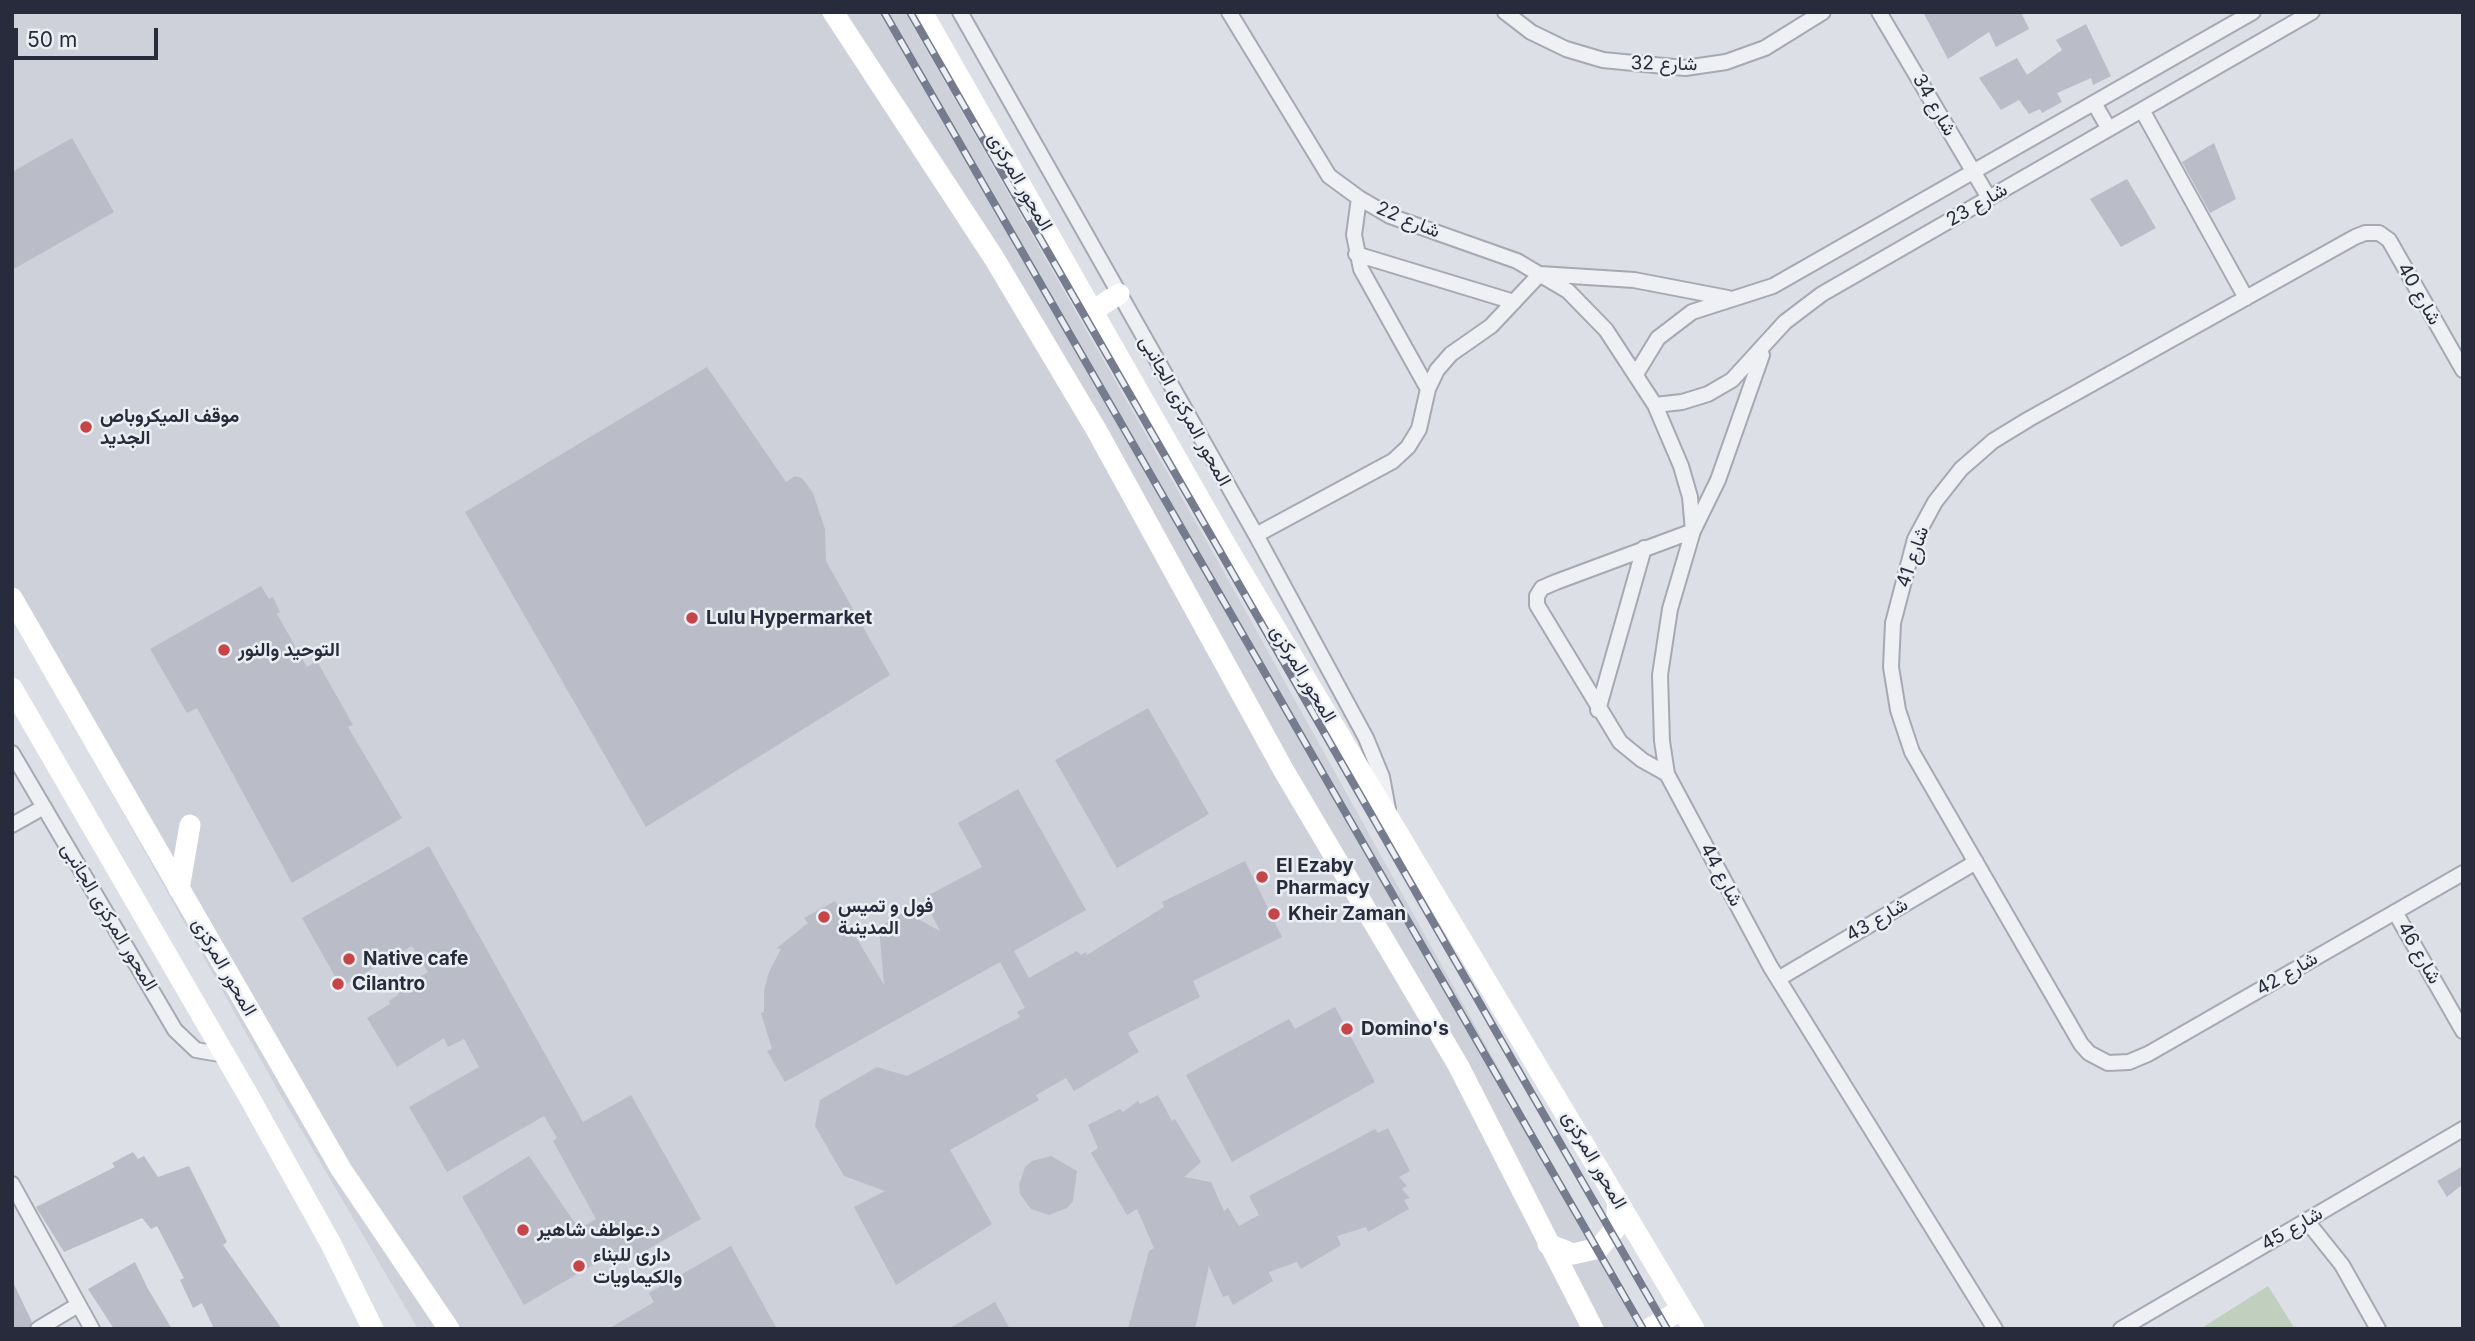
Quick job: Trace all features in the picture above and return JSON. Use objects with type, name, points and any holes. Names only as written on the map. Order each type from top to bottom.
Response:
[{"type":"main road","points":[[832,12],[995,258],[1063,371],[1288,779],[1458,1065],[1593,1329]]},
{"type":"main road","name":"المحور المركزى","points":[[922,12],[1228,549],[1694,1329]]},
{"type":"main road","points":[[1094,310],[1119,294]]},
{"type":"main road","name":"المحور المركزى","points":[[12,598],[341,1169],[449,1329]]},
{"type":"main road","points":[[12,688],[225,1055],[331,1244],[373,1329]]},
{"type":"main road","points":[[179,889],[190,825]]},
{"type":"main road","points":[[1548,1244],[1573,1254],[1599,1248],[1609,1240],[1616,1228],[1618,1201]]},
{"type":"main road","points":[[1649,1329],[1682,1309]]},
{"type":"street","name":"المحور المركزى الجانبى","points":[[960,12],[1255,535],[1375,757],[1382,777],[1388,818]]},
{"type":"street","name":"شارع 22","points":[[1229,12],[1329,176],[1390,216],[1475,245],[1540,274],[1568,291],[1606,330],[1636,374]]},
{"type":"street","name":"شارع 32","points":[[1505,12],[1531,32],[1566,49],[1604,60],[1685,68],[1726,62],[1765,48],[1823,12]]},
{"type":"street","name":"شارع 34","points":[[1879,12],[1989,198]]},
{"type":"street","name":"شارع 23","points":[[1636,374],[1658,338],[1692,312],[1773,286],[2253,12]]},
{"type":"street","name":"شارع 23","points":[[1655,405],[1682,402],[1708,394],[1732,380],[1752,362],[1768,339],[1822,294],[2312,12]]},
{"type":"street","points":[[2094,103],[2109,129]]},
{"type":"street","points":[[2142,110],[2246,298]]},
{"type":"street","points":[[1359,198],[1355,216],[1356,254],[1361,269],[1428,389]]},
{"type":"street","name":"شارع 41","points":[[2108,1063],[2090,1053],[2081,1044],[1912,752],[1898,710],[1891,667],[1893,623],[1915,539],[1935,502],[1955,477],[1993,441],[2365,233]]},
{"type":"street","name":"شارع 40","points":[[2365,233],[2379,233],[2389,240],[2463,370]]},
{"type":"street","points":[[1356,254],[1514,302]]},
{"type":"street","points":[[1255,535],[1393,461],[1408,447],[1419,429],[1428,389],[1437,370],[1451,354],[1491,326],[1540,274],[1634,280],[1733,300]]},
{"type":"street","points":[[1667,774],[1642,761],[1620,742],[1536,605],[1537,596],[1542,588],[1693,531],[1718,481],[1768,339]]},
{"type":"street","name":"شارع 44","points":[[1636,374],[1655,405],[1681,466],[1690,497],[1693,531],[1670,609],[1660,675],[1662,741],[1667,774],[1778,979],[1996,1329]]},
{"type":"street","points":[[1598,710],[1644,548]]},
{"type":"street","name":"المحور المركزى الجانبى","points":[[12,753],[175,1030],[196,1050],[225,1055]]},
{"type":"street","points":[[12,824],[44,807]]},
{"type":"street","name":"شارع 43","points":[[1778,979],[1976,862]]},
{"type":"street","name":"شارع 42","points":[[2108,1063],[2129,1062],[2148,1054],[2463,873]]},
{"type":"street","name":"شارع 46","points":[[2395,912],[2463,1031]]},
{"type":"street","name":"شارع 45","points":[[2120,1329],[2463,1129]]},
{"type":"street","points":[[12,1184],[92,1329]]},
{"type":"street","points":[[2306,1220],[2342,1265],[2378,1329]]},
{"type":"street","points":[[38,1329],[78,1305]]},
{"type":"shaded area","points":[[12,12],[905,12],[1224,572],[1643,1329],[418,1329],[275,1085],[12,614]]},
{"type":"green space","points":[[2268,1286],[2295,1329],[2200,1329]]},
{"type":"building","points":[[1923,12],[2021,12],[2029,29],[1996,47],[1989,32],[1948,59]]},
{"type":"building","points":[[2086,24],[2111,76],[2093,85],[2091,78],[2057,93],[2062,102],[2042,113],[2040,109],[2029,114],[2019,100],[2001,110],[1979,78],[2017,58],[2027,75],[2062,50],[2056,40]]},
{"type":"building","points":[[72,138],[114,212],[12,270],[12,172]]},
{"type":"building","points":[[2214,143],[2236,199],[2210,213],[2182,162]]},
{"type":"building","points":[[2127,179],[2156,228],[2121,247],[2090,199]]},
{"type":"building","name":"Lulu Hypermarket","points":[[707,367],[786,482],[795,476],[802,478],[813,493],[825,529],[826,561],[890,675],[646,827],[465,512]]},
{"type":"building","points":[[261,586],[269,599],[273,597],[280,612],[277,614],[307,667],[317,661],[353,725],[348,727],[402,818],[292,883],[197,708],[187,713],[150,649]]},
{"type":"building","points":[[1148,708],[1209,814],[1117,868],[1055,760]]},
{"type":"building","points":[[1018,789],[1086,910],[1014,951],[1029,978],[1077,951],[1081,955],[1086,952],[1087,955],[1164,907],[1162,902],[1245,861],[1282,937],[1193,981],[1200,997],[1128,1033],[1139,1052],[1074,1091],[1066,1078],[1036,1095],[1039,1100],[950,1150],[992,1224],[896,1285],[854,1207],[885,1191],[844,1176],[815,1126],[820,1100],[877,1067],[907,1076],[1020,1017],[1017,1012],[1025,1008],[1000,962],[785,1082],[767,1051],[772,1049],[761,1013],[764,1012],[764,991],[769,972],[781,949],[777,948],[808,923],[804,918],[835,901],[884,985],[879,927],[905,912],[940,931],[923,898],[982,867],[958,823]]},
{"type":"building","points":[[429,846],[583,1122],[631,1095],[701,1219],[622,1264],[615,1252],[524,1305],[462,1197],[529,1156],[579,1229],[596,1219],[553,1141],[557,1138],[544,1116],[447,1172],[409,1107],[479,1067],[464,1039],[448,1047],[444,1038],[397,1067],[367,1018],[390,1004],[389,1001],[399,994],[397,991],[428,972],[412,946],[341,987],[302,918]]},
{"type":"building","points":[[1335,1007],[1375,1082],[1232,1162],[1186,1075],[1289,1019],[1295,1029]]},
{"type":"building","points":[[1158,1095],[1172,1121],[1175,1119],[1201,1162],[1184,1177],[1211,1182],[1224,1211],[1228,1208],[1239,1226],[1259,1215],[1249,1196],[1375,1129],[1378,1133],[1388,1128],[1410,1171],[1399,1177],[1407,1186],[1402,1189],[1410,1198],[1404,1200],[1409,1209],[1368,1232],[1366,1227],[1337,1236],[1341,1245],[1301,1269],[1297,1262],[1269,1272],[1273,1281],[1233,1305],[1228,1295],[1223,1297],[1209,1266],[1195,1329],[1128,1329],[1149,1251],[1154,1248],[1137,1209],[1127,1215],[1091,1153],[1098,1148],[1088,1125],[1120,1109],[1123,1112],[1138,1101],[1140,1104]]},
{"type":"building","points":[[133,1152],[138,1159],[144,1156],[158,1177],[189,1166],[227,1242],[223,1245],[282,1329],[214,1329],[202,1303],[193,1308],[180,1280],[184,1278],[157,1226],[151,1229],[142,1218],[64,1252],[36,1207],[115,1167],[112,1163]]},
{"type":"building","points":[[1051,1156],[1077,1171],[1073,1201],[1067,1208],[1049,1215],[1031,1209],[1020,1194],[1019,1185],[1025,1167],[1032,1161]]},
{"type":"building","points":[[2463,1166],[2463,1184],[2447,1197],[2437,1181]]},
{"type":"building","points":[[731,1246],[777,1329],[608,1329],[654,1302],[649,1293]]},
{"type":"building","points":[[135,1262],[172,1329],[114,1329],[88,1289]]},
{"type":"building","points":[[12,1280],[32,1322],[28,1329],[12,1329]]},
{"type":"building","points":[[995,1302],[1010,1329],[948,1329]]},
{"type":"railway","points":[[884,12],[1643,1329]]},
{"type":"railway","points":[[910,12],[1667,1329]]},
{"type":"place","name":"موقف الميكروباص الجديد","points":[[86,427]]},
{"type":"place","name":"Lulu Hypermarket","points":[[692,618]]},
{"type":"place","name":"التوحيد والنور","points":[[224,650]]},
{"type":"place","name":"El Ezaby Pharmacy","points":[[1262,877]]},
{"type":"place","name":"Kheir Zaman","points":[[1274,914]]},
{"type":"place","name":"فول و تميس المدينىة","points":[[824,917]]},
{"type":"place","name":"Native cafe","points":[[349,959]]},
{"type":"place","name":"Cilantro","points":[[338,984]]},
{"type":"place","name":"Domino's","points":[[1347,1029]]},
{"type":"place","name":"د.عواطف شاهير","points":[[523,1230]]},
{"type":"place","name":"دارى للبناء والكيماويات","points":[[579,1266]]}]
